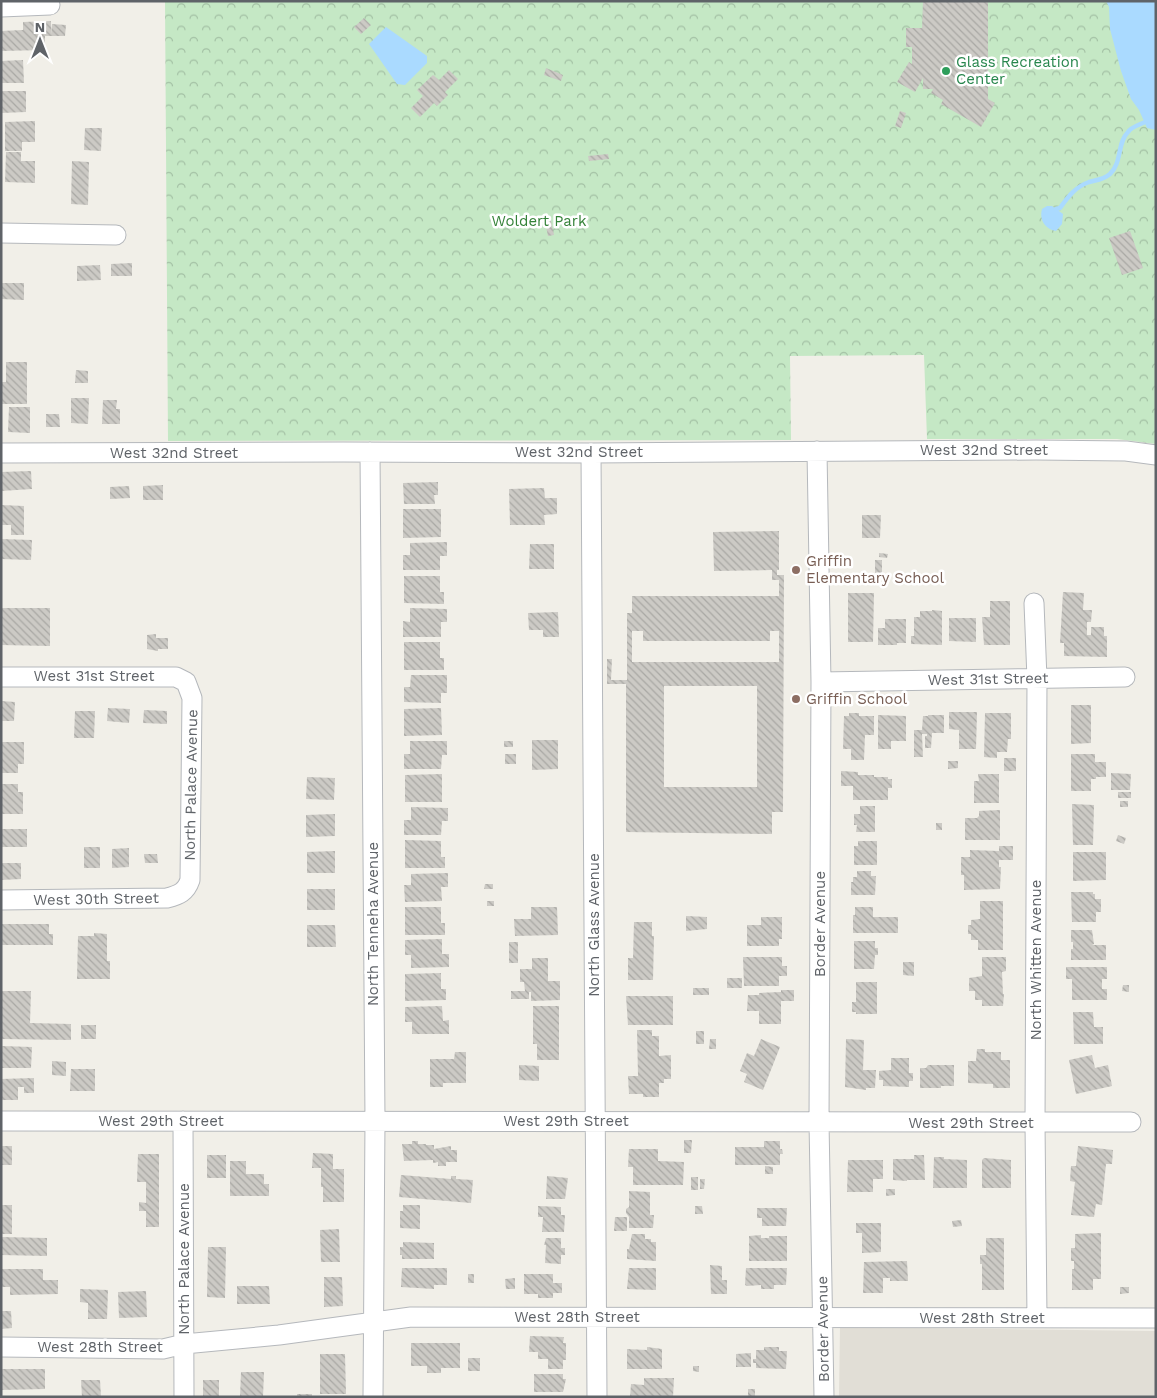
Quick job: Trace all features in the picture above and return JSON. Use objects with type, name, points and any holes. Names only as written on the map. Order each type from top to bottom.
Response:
[{"type":"street","points":[[1,7],[50,5]]},
{"type":"street","points":[[1,233],[116,235]]},
{"type":"street","name":"West 32nd Street","points":[[1,453],[591,453],[1111,450],[1156,455]]},
{"type":"street","name":"Border Avenue","points":[[817,451],[821,682],[819,1122],[824,1397]]},
{"type":"street","name":"North Tenneha Avenue","points":[[370,452],[375,1121],[373,1397]]},
{"type":"street","name":"North Glass Avenue","points":[[591,453],[597,1397]]},
{"type":"street","name":"North Whitten Avenue","points":[[1034,603],[1037,679],[1035,1123],[1037,1318]]},
{"type":"street","name":"West 31st Street","points":[[1,677],[167,676],[176,677],[186,682]]},
{"type":"street","name":"West 31st Street","points":[[821,682],[1125,678]]},
{"type":"street","name":"North Palace Avenue","points":[[186,682],[192,698],[190,880],[187,888]]},
{"type":"street","name":"West 30th Street","points":[[1,900],[167,898],[178,896],[187,888]]},
{"type":"street","name":"West 29th Street","points":[[1,1121],[1131,1122]]},
{"type":"street","name":"North Palace Avenue","points":[[183,1121],[184,1397]]},
{"type":"street","name":"West 28th Street","points":[[1,1347],[163,1349],[184,1344],[279,1335],[412,1317],[1156,1318]]},
{"type":"shaded area","points":[[840,1327],[1156,1331],[1156,1397],[839,1397]]},
{"type":"green space","name":"Woldert Park","points":[[165,1],[1156,1],[1156,444],[1117,439],[927,439],[924,355],[790,356],[791,440],[168,441]]},
{"type":"water","points":[[1106,1],[1156,1],[1156,130],[1147,128],[1139,110],[1131,99],[1121,71],[1110,29],[1109,7]]},
{"type":"water","points":[[386,27],[427,56],[427,63],[405,85],[397,84],[369,44]]},
{"type":"water","points":[[1052,206],[1063,214],[1062,224],[1056,231],[1046,226],[1042,220],[1042,209]]},
{"type":"building","name":"Glass Recreation Center","points":[[923,1],[988,1],[988,99],[995,103],[981,127],[941,104],[943,100],[931,93],[933,89],[923,89],[923,78],[915,92],[897,82],[909,62],[912,64],[912,47],[906,47],[906,28],[922,28]]},
{"type":"building","points":[[364,18],[371,25],[361,34],[354,27]]},
{"type":"building","points":[[51,21],[51,34],[52,24],[66,25],[65,36],[45,36],[45,50],[1,51],[1,31],[23,30],[23,22]]},
{"type":"building","points":[[23,60],[24,83],[1,83],[1,61]]},
{"type":"building","points":[[546,68],[563,75],[561,81],[544,75]]},
{"type":"building","points":[[449,70],[458,79],[445,92],[448,95],[437,106],[434,103],[420,117],[411,108],[423,96],[417,90],[433,75],[439,80]]},
{"type":"building","points":[[1,91],[26,91],[26,112],[1,113]]},
{"type":"building","points":[[900,111],[906,113],[901,128],[895,126]]},
{"type":"building","points":[[35,121],[35,142],[22,142],[22,151],[5,151],[5,122]]},
{"type":"building","points":[[85,128],[102,128],[101,151],[84,150]]},
{"type":"building","points":[[6,152],[21,152],[21,161],[35,161],[35,183],[5,182]]},
{"type":"building","points":[[608,154],[609,159],[589,161],[588,156]]},
{"type":"building","points":[[72,161],[89,162],[88,205],[71,204]]},
{"type":"building","points":[[550,216],[554,235],[548,236],[544,217]]},
{"type":"building","points":[[1130,231],[1143,268],[1122,275],[1109,238]]},
{"type":"building","points":[[132,263],[132,276],[111,276],[111,264]]},
{"type":"building","points":[[100,265],[101,280],[77,281],[77,266]]},
{"type":"building","points":[[2,283],[24,283],[24,300],[1,299]]},
{"type":"building","points":[[6,362],[27,362],[27,404],[1,404],[1,382],[6,382]]},
{"type":"building","points":[[76,370],[88,371],[88,383],[75,383]]},
{"type":"building","points":[[71,398],[89,398],[88,424],[71,423]]},
{"type":"building","points":[[103,400],[117,400],[116,409],[120,409],[120,424],[102,424]]},
{"type":"building","points":[[9,407],[30,407],[30,433],[8,432]]},
{"type":"building","points":[[46,414],[59,414],[60,427],[46,427]]},
{"type":"building","points":[[31,471],[32,489],[1,491],[1,472]]},
{"type":"building","points":[[438,482],[438,495],[434,495],[435,504],[404,504],[403,483]]},
{"type":"building","points":[[163,485],[163,500],[143,500],[143,486]]},
{"type":"building","points":[[129,486],[130,498],[110,499],[110,487]]},
{"type":"building","points":[[544,488],[545,498],[557,498],[557,514],[544,515],[545,525],[510,525],[509,489]]},
{"type":"building","points":[[1,505],[24,506],[24,535],[11,535],[11,525],[1,525]]},
{"type":"building","points":[[403,509],[441,509],[441,537],[403,538]]},
{"type":"building","points":[[862,515],[881,515],[880,538],[862,538]]},
{"type":"building","points":[[779,531],[779,570],[777,570],[777,575],[784,575],[783,812],[772,812],[772,834],[626,832],[626,684],[607,684],[607,659],[612,659],[611,680],[627,680],[627,613],[632,613],[632,596],[779,596],[779,580],[772,580],[772,570],[714,571],[713,532]],"holes":[[[632,631],[643,631],[643,641],[770,641],[770,631],[779,631],[779,662],[632,662]],[[664,686],[757,686],[757,787],[664,787]]]},
{"type":"building","points":[[1,539],[32,540],[31,560],[1,559]]},
{"type":"building","points":[[447,542],[447,556],[440,556],[440,570],[403,570],[403,555],[410,555],[410,543]]},
{"type":"building","points":[[530,544],[554,544],[554,569],[529,569]]},
{"type":"building","points":[[879,553],[888,554],[887,558],[879,557]]},
{"type":"building","points":[[875,560],[882,560],[882,573],[875,573]]},
{"type":"building","points":[[404,576],[440,576],[440,592],[444,592],[444,604],[404,603]]},
{"type":"building","points":[[1063,592],[1084,593],[1083,610],[1092,610],[1091,622],[1087,622],[1087,635],[1091,635],[1091,627],[1104,627],[1104,636],[1107,636],[1107,657],[1064,656],[1064,643],[1060,643]]},
{"type":"building","points":[[848,593],[874,593],[873,642],[848,642]]},
{"type":"building","points":[[990,601],[1010,601],[1010,645],[984,645],[982,617],[990,617]]},
{"type":"building","points":[[1,608],[50,608],[50,646],[1,645]]},
{"type":"building","points":[[410,608],[447,609],[447,622],[441,622],[441,637],[403,637],[403,621],[410,622]]},
{"type":"building","points":[[920,611],[942,611],[942,645],[911,644],[911,636],[914,636],[914,617],[920,617]]},
{"type":"building","points":[[558,612],[559,637],[543,637],[543,630],[529,630],[528,613]]},
{"type":"building","points":[[949,618],[976,618],[976,642],[949,641]]},
{"type":"building","points":[[885,619],[906,619],[906,643],[878,645],[878,628],[885,628]]},
{"type":"building","points":[[156,634],[156,638],[168,638],[168,649],[158,649],[158,651],[147,649],[147,635]]},
{"type":"building","points":[[404,642],[440,642],[440,658],[444,658],[444,670],[404,670]]},
{"type":"building","points":[[411,675],[447,675],[447,693],[441,693],[441,703],[404,702],[404,687],[410,687]]},
{"type":"building","points":[[1,701],[15,702],[14,721],[1,721]]},
{"type":"building","points":[[1071,705],[1091,705],[1091,743],[1071,744]]},
{"type":"building","points":[[108,708],[130,709],[129,723],[107,721]]},
{"type":"building","points":[[441,708],[442,735],[404,736],[404,709]]},
{"type":"building","points":[[144,710],[167,711],[167,724],[143,723]]},
{"type":"building","points":[[75,711],[95,711],[94,738],[74,738]]},
{"type":"building","points":[[949,712],[977,712],[976,749],[959,749],[959,730],[949,729]]},
{"type":"building","points":[[849,713],[859,713],[859,716],[874,716],[874,735],[865,735],[864,760],[851,760],[851,749],[843,749],[844,716],[849,716]]},
{"type":"building","points":[[985,713],[1011,713],[1011,739],[1008,739],[1007,752],[997,752],[997,758],[984,757]]},
{"type":"building","points":[[878,715],[906,716],[906,741],[891,741],[891,749],[878,749]]},
{"type":"building","points":[[944,715],[944,733],[932,733],[931,748],[925,748],[925,736],[927,734],[922,734],[923,757],[914,757],[914,730],[922,730],[923,716]]},
{"type":"building","points":[[532,740],[558,740],[558,769],[532,770]]},
{"type":"building","points":[[410,741],[447,741],[447,755],[442,755],[441,769],[404,769],[404,754],[410,754]]},
{"type":"building","points":[[504,741],[513,741],[513,747],[504,747]]},
{"type":"building","points":[[1,742],[24,742],[24,764],[18,764],[18,773],[1,773]]},
{"type":"building","points":[[505,754],[516,754],[516,764],[505,764]]},
{"type":"building","points":[[1071,754],[1095,754],[1095,762],[1106,762],[1106,777],[1091,779],[1091,791],[1071,791]]},
{"type":"building","points":[[1004,758],[1016,758],[1016,771],[1004,771]]},
{"type":"building","points":[[948,761],[958,761],[958,768],[948,769]]},
{"type":"building","points":[[841,771],[858,772],[858,775],[874,775],[874,777],[888,777],[888,779],[892,779],[892,788],[888,788],[888,800],[853,800],[853,786],[841,786]]},
{"type":"building","points":[[1111,773],[1131,774],[1130,790],[1111,790]]},
{"type":"building","points":[[442,774],[442,802],[405,802],[405,775]]},
{"type":"building","points":[[978,774],[999,774],[999,803],[974,803],[974,781],[979,781]]},
{"type":"building","points":[[307,777],[335,778],[334,800],[306,799]]},
{"type":"building","points":[[1,784],[18,784],[18,792],[23,792],[23,814],[1,814]]},
{"type":"building","points":[[1118,792],[1131,792],[1131,798],[1118,798]]},
{"type":"building","points":[[1120,801],[1128,801],[1128,807],[1120,807]]},
{"type":"building","points":[[1072,804],[1094,805],[1093,845],[1073,845]]},
{"type":"building","points":[[860,806],[875,806],[875,832],[856,832],[857,825],[854,825],[854,814],[860,814]]},
{"type":"building","points":[[411,807],[448,808],[448,821],[442,821],[441,835],[404,835],[404,820],[411,820]]},
{"type":"building","points":[[1000,810],[1000,840],[965,840],[965,818],[977,818],[979,811]]},
{"type":"building","points":[[335,814],[335,836],[306,837],[306,815]]},
{"type":"building","points":[[936,823],[942,823],[942,830],[936,830]]},
{"type":"building","points":[[1,829],[27,829],[27,847],[1,847]]},
{"type":"building","points":[[1118,835],[1126,838],[1124,844],[1116,841]]},
{"type":"building","points":[[405,840],[441,841],[441,857],[445,857],[445,868],[405,868]]},
{"type":"building","points":[[858,841],[877,841],[877,865],[854,865],[854,846],[858,846]]},
{"type":"building","points":[[999,846],[1013,846],[1013,860],[999,860],[999,867],[1001,867],[1000,889],[964,890],[964,875],[961,875],[961,857],[970,857],[970,850],[999,851]]},
{"type":"building","points":[[84,847],[100,847],[100,868],[84,868]]},
{"type":"building","points":[[129,848],[129,867],[112,868],[112,849]]},
{"type":"building","points":[[335,851],[335,873],[307,873],[307,852]]},
{"type":"building","points":[[1073,852],[1106,852],[1106,880],[1073,881]]},
{"type":"building","points":[[144,854],[157,854],[158,863],[145,863]]},
{"type":"building","points":[[1,863],[21,863],[21,879],[1,880]]},
{"type":"building","points":[[857,871],[871,871],[871,876],[876,876],[875,895],[851,895],[851,882],[853,882],[853,877],[857,877]]},
{"type":"building","points":[[448,873],[448,887],[441,887],[442,901],[405,902],[404,885],[411,885],[411,874]]},
{"type":"building","points":[[485,884],[493,884],[493,889],[484,889]]},
{"type":"building","points":[[307,889],[335,889],[335,910],[307,910]]},
{"type":"building","points":[[1071,892],[1093,892],[1095,899],[1101,899],[1101,912],[1096,912],[1096,922],[1072,922]]},
{"type":"building","points":[[487,901],[494,901],[494,906],[487,906]]},
{"type":"building","points":[[980,901],[1003,901],[1003,950],[978,950],[978,940],[971,940],[971,934],[968,934],[968,925],[971,925],[971,920],[980,919]]},
{"type":"building","points":[[405,907],[441,907],[441,923],[445,923],[445,935],[405,935]]},
{"type":"building","points":[[531,907],[557,907],[558,935],[515,936],[514,919],[531,919]]},
{"type":"building","points":[[855,907],[873,907],[873,917],[898,917],[898,933],[853,933]]},
{"type":"building","points":[[686,916],[707,917],[707,929],[686,931]]},
{"type":"building","points":[[761,917],[782,917],[782,939],[779,939],[779,946],[747,946],[747,925],[761,925]]},
{"type":"building","points":[[634,922],[652,922],[652,936],[654,936],[653,980],[628,980],[628,958],[633,958]]},
{"type":"building","points":[[1,924],[49,924],[49,934],[53,934],[53,945],[1,945]]},
{"type":"building","points":[[307,925],[335,925],[336,947],[307,947]]},
{"type":"building","points":[[1071,930],[1092,930],[1094,944],[1092,945],[1106,945],[1106,960],[1071,960],[1073,942],[1071,942]]},
{"type":"building","points":[[94,933],[107,934],[107,961],[110,961],[110,979],[77,979],[78,936],[94,936]]},
{"type":"building","points":[[442,939],[442,954],[449,954],[449,967],[411,968],[411,955],[405,955],[405,940]]},
{"type":"building","points":[[854,941],[875,941],[878,955],[875,955],[874,969],[854,969]]},
{"type":"building","points":[[509,942],[518,942],[518,963],[509,963]]},
{"type":"building","points":[[743,957],[782,957],[782,966],[787,966],[787,976],[779,976],[779,986],[744,986]]},
{"type":"building","points":[[982,957],[1006,957],[1006,971],[1002,972],[1003,1006],[982,1006],[982,1000],[975,1000],[975,991],[969,991],[969,978],[982,976]]},
{"type":"building","points":[[532,958],[548,958],[548,981],[560,981],[560,1000],[531,1001],[531,992],[529,992],[529,999],[511,999],[511,991],[525,991],[524,982],[520,982],[520,969],[532,969]]},
{"type":"building","points":[[903,962],[914,962],[914,976],[903,975]]},
{"type":"building","points":[[1066,967],[1107,967],[1107,979],[1102,979],[1102,989],[1107,989],[1107,1000],[1072,1000],[1072,979],[1066,979]]},
{"type":"building","points":[[441,973],[441,989],[446,989],[446,1000],[405,1001],[405,974]]},
{"type":"building","points":[[727,978],[742,978],[742,988],[727,988]]},
{"type":"building","points":[[856,982],[877,982],[877,1014],[856,1014],[856,1012],[852,1012],[852,1002],[856,1002]]},
{"type":"building","points":[[1123,985],[1129,985],[1129,992],[1122,991]]},
{"type":"building","points":[[693,988],[709,988],[709,995],[693,995]]},
{"type":"building","points":[[781,990],[794,990],[794,1001],[781,1001],[781,1024],[759,1024],[759,1011],[747,1011],[748,995],[781,992]]},
{"type":"building","points":[[1,991],[31,991],[30,1023],[71,1024],[71,1040],[1,1039]]},
{"type":"building","points":[[626,996],[673,996],[673,1025],[628,1025]]},
{"type":"building","points":[[442,1006],[443,1021],[449,1020],[449,1034],[412,1034],[412,1022],[405,1022],[405,1007]]},
{"type":"building","points":[[533,1006],[559,1006],[559,1060],[537,1060],[537,1044],[533,1044]]},
{"type":"building","points":[[1073,1012],[1093,1012],[1094,1027],[1103,1027],[1103,1044],[1074,1044]]},
{"type":"building","points":[[81,1025],[96,1025],[96,1039],[81,1039]]},
{"type":"building","points":[[637,1030],[652,1030],[652,1036],[659,1036],[659,1056],[671,1055],[671,1079],[664,1079],[664,1083],[659,1083],[659,1097],[643,1097],[643,1094],[629,1094],[628,1076],[638,1076]]},
{"type":"building","points":[[696,1031],[704,1031],[704,1044],[696,1044]]},
{"type":"building","points":[[710,1039],[716,1039],[716,1049],[709,1049]]},
{"type":"building","points":[[761,1039],[780,1047],[763,1090],[744,1082],[747,1074],[740,1071],[747,1053],[754,1056]]},
{"type":"building","points":[[846,1039],[864,1040],[863,1070],[876,1070],[875,1088],[866,1088],[866,1090],[845,1087]]},
{"type":"building","points":[[1,1046],[32,1047],[31,1068],[1,1068]]},
{"type":"building","points":[[977,1049],[985,1049],[985,1052],[1001,1052],[1001,1060],[1010,1060],[1010,1088],[993,1088],[993,1084],[968,1083],[968,1061],[976,1061]]},
{"type":"building","points":[[455,1052],[466,1052],[466,1083],[443,1083],[443,1087],[430,1087],[430,1059],[454,1059]]},
{"type":"building","points":[[1092,1055],[1095,1068],[1108,1065],[1112,1086],[1076,1094],[1069,1060]]},
{"type":"building","points":[[891,1058],[909,1058],[909,1073],[913,1073],[913,1081],[909,1081],[909,1087],[883,1086],[883,1080],[879,1080],[879,1071],[891,1070]]},
{"type":"building","points":[[52,1061],[66,1062],[66,1076],[52,1075]]},
{"type":"building","points":[[519,1065],[539,1066],[539,1081],[519,1080]]},
{"type":"building","points":[[928,1065],[954,1065],[954,1086],[920,1088],[920,1068],[926,1068]]},
{"type":"building","points":[[71,1069],[95,1069],[95,1091],[70,1091]]},
{"type":"building","points":[[34,1078],[34,1093],[24,1093],[24,1087],[18,1087],[18,1100],[1,1100],[1,1079]]},
{"type":"building","points":[[684,1140],[692,1140],[691,1153],[684,1153]]},
{"type":"building","points":[[412,1141],[418,1141],[418,1144],[434,1145],[434,1149],[451,1146],[451,1150],[457,1150],[457,1162],[446,1162],[446,1166],[438,1166],[438,1162],[433,1163],[433,1160],[404,1161],[402,1144],[412,1144]]},
{"type":"building","points":[[764,1141],[780,1141],[780,1149],[782,1149],[783,1154],[780,1154],[780,1165],[735,1165],[735,1147],[764,1147]]},
{"type":"building","points":[[1,1146],[12,1146],[12,1165],[1,1165]]},
{"type":"building","points":[[1078,1146],[1113,1150],[1112,1164],[1106,1164],[1102,1205],[1096,1204],[1094,1217],[1071,1215],[1075,1182],[1070,1181],[1071,1166],[1076,1166]]},
{"type":"building","points":[[629,1149],[658,1149],[658,1161],[684,1162],[683,1185],[633,1185],[633,1167],[628,1167]]},
{"type":"building","points":[[313,1153],[333,1154],[333,1169],[344,1169],[344,1202],[323,1202],[321,1168],[312,1168]]},
{"type":"building","points":[[138,1154],[159,1154],[159,1227],[146,1227],[146,1211],[139,1211],[139,1202],[146,1203],[146,1182],[137,1182]]},
{"type":"building","points":[[207,1155],[226,1155],[226,1178],[207,1178]]},
{"type":"building","points":[[914,1155],[924,1155],[925,1180],[893,1180],[893,1159],[914,1159]]},
{"type":"building","points":[[934,1157],[967,1160],[967,1188],[933,1188]]},
{"type":"building","points":[[984,1158],[1011,1160],[1011,1188],[982,1188],[982,1160]]},
{"type":"building","points":[[848,1160],[883,1160],[883,1179],[873,1179],[873,1192],[847,1192]]},
{"type":"building","points":[[230,1161],[246,1161],[246,1174],[264,1174],[264,1184],[269,1184],[269,1196],[230,1196]]},
{"type":"building","points":[[765,1166],[773,1167],[773,1174],[765,1174]]},
{"type":"building","points":[[401,1175],[451,1179],[451,1176],[456,1176],[456,1179],[473,1180],[471,1203],[399,1197]]},
{"type":"building","points":[[547,1176],[568,1178],[565,1199],[546,1199]]},
{"type":"building","points":[[691,1177],[698,1177],[698,1190],[691,1190]]},
{"type":"building","points":[[700,1179],[705,1179],[704,1189],[700,1189]]},
{"type":"building","points":[[886,1189],[895,1189],[895,1195],[886,1196]]},
{"type":"building","points":[[629,1191],[650,1192],[650,1215],[654,1215],[653,1228],[629,1228],[629,1217],[626,1209],[629,1207]]},
{"type":"building","points":[[1,1205],[12,1205],[12,1234],[1,1234]]},
{"type":"building","points":[[403,1205],[420,1205],[420,1229],[400,1228],[400,1211],[403,1211]]},
{"type":"building","points":[[538,1206],[561,1207],[561,1215],[565,1215],[564,1232],[542,1232],[543,1217],[538,1217]]},
{"type":"building","points":[[695,1206],[702,1206],[703,1214],[695,1214]]},
{"type":"building","points":[[757,1208],[787,1208],[786,1226],[762,1226],[762,1218],[757,1218]]},
{"type":"building","points":[[615,1217],[627,1217],[627,1231],[614,1231]]},
{"type":"building","points":[[961,1220],[962,1226],[953,1227],[952,1221]]},
{"type":"building","points":[[856,1223],[881,1223],[881,1252],[862,1253],[862,1233],[856,1233]]},
{"type":"building","points":[[339,1229],[340,1262],[321,1262],[320,1230]]},
{"type":"building","points":[[1101,1233],[1101,1279],[1093,1279],[1093,1290],[1072,1290],[1074,1261],[1071,1261],[1071,1248],[1075,1248],[1075,1234]]},
{"type":"building","points":[[632,1234],[645,1234],[645,1239],[651,1239],[651,1242],[656,1242],[656,1261],[627,1259],[627,1249],[629,1249]]},
{"type":"building","points":[[761,1235],[761,1238],[787,1236],[787,1261],[749,1261],[749,1236]]},
{"type":"building","points":[[1,1237],[47,1238],[47,1256],[1,1255]]},
{"type":"building","points":[[546,1238],[561,1238],[561,1248],[565,1248],[565,1255],[561,1255],[561,1264],[545,1263],[546,1245],[544,1245]]},
{"type":"building","points":[[986,1238],[1004,1238],[1004,1290],[982,1290],[980,1255],[986,1255]]},
{"type":"building","points":[[403,1242],[434,1243],[434,1259],[402,1259],[400,1247],[403,1247]]},
{"type":"building","points":[[208,1247],[226,1247],[225,1298],[207,1297]]},
{"type":"building","points":[[907,1261],[908,1281],[890,1281],[890,1278],[883,1278],[883,1293],[863,1293],[864,1262]]},
{"type":"building","points":[[710,1265],[722,1266],[722,1280],[727,1280],[727,1294],[711,1294]]},
{"type":"building","points":[[402,1268],[447,1268],[447,1285],[434,1285],[434,1289],[401,1287]]},
{"type":"building","points":[[629,1268],[656,1268],[656,1290],[627,1289]]},
{"type":"building","points":[[746,1268],[787,1268],[786,1285],[774,1285],[774,1289],[761,1289],[761,1285],[747,1286],[745,1285]]},
{"type":"building","points":[[1,1269],[43,1269],[43,1280],[58,1280],[58,1294],[10,1295],[10,1287],[1,1287]]},
{"type":"building","points":[[468,1274],[474,1274],[474,1283],[468,1283]]},
{"type":"building","points":[[524,1274],[553,1274],[553,1283],[562,1283],[562,1293],[553,1293],[553,1298],[538,1298],[538,1294],[524,1294]]},
{"type":"building","points":[[324,1277],[342,1277],[343,1306],[324,1307]]},
{"type":"building","points":[[515,1278],[515,1289],[506,1289],[505,1279]]},
{"type":"building","points":[[237,1286],[269,1286],[270,1304],[237,1304]]},
{"type":"building","points":[[1120,1287],[1129,1287],[1129,1293],[1120,1294]]},
{"type":"building","points":[[80,1289],[108,1290],[107,1319],[88,1319],[88,1303],[80,1302]]},
{"type":"building","points":[[146,1291],[147,1317],[119,1318],[118,1292]]},
{"type":"building","points":[[1,1311],[11,1311],[12,1328],[1,1329]]},
{"type":"building","points":[[530,1336],[564,1337],[563,1343],[566,1343],[566,1360],[563,1360],[563,1369],[548,1369],[548,1359],[538,1359],[538,1352],[529,1352]]},
{"type":"building","points":[[411,1343],[460,1343],[460,1368],[441,1368],[441,1373],[427,1373],[427,1366],[411,1366]]},
{"type":"building","points":[[647,1347],[662,1349],[662,1369],[627,1369],[627,1349],[647,1350]]},
{"type":"building","points":[[764,1347],[779,1347],[779,1351],[787,1351],[786,1369],[756,1368],[756,1363],[753,1363],[753,1359],[756,1359],[756,1350],[764,1350]]},
{"type":"building","points":[[751,1353],[751,1367],[736,1367],[736,1354]]},
{"type":"building","points":[[320,1354],[345,1354],[346,1394],[320,1394]]},
{"type":"building","points":[[468,1358],[480,1358],[480,1371],[468,1371]]},
{"type":"building","points":[[693,1366],[699,1366],[699,1372],[693,1371]]},
{"type":"building","points":[[1,1369],[45,1369],[45,1389],[1,1390]]},
{"type":"building","points":[[241,1372],[264,1372],[263,1397],[240,1397]]},
{"type":"building","points":[[534,1374],[563,1374],[563,1379],[566,1379],[563,1392],[534,1392]]},
{"type":"building","points":[[644,1378],[674,1378],[673,1397],[630,1397],[631,1384],[644,1385]]},
{"type":"building","points":[[81,1380],[100,1380],[101,1397],[82,1397]]},
{"type":"building","points":[[203,1380],[219,1380],[219,1397],[203,1397]]},
{"type":"building","points":[[748,1389],[755,1389],[755,1397],[748,1397]]},
{"type":"building","points":[[297,1394],[312,1394],[312,1397],[297,1397]]},
{"type":"waterway","points":[[1056,209],[1060,208],[1069,196],[1080,187],[1110,174],[1114,169],[1125,137],[1131,129],[1145,122]]},
{"type":"place","name":"Glass Recreation Center","points":[[946,71]]},
{"type":"place","name":"Griffin Elementary School","points":[[796,570]]},
{"type":"place","name":"Griffin School","points":[[796,699]]}]
